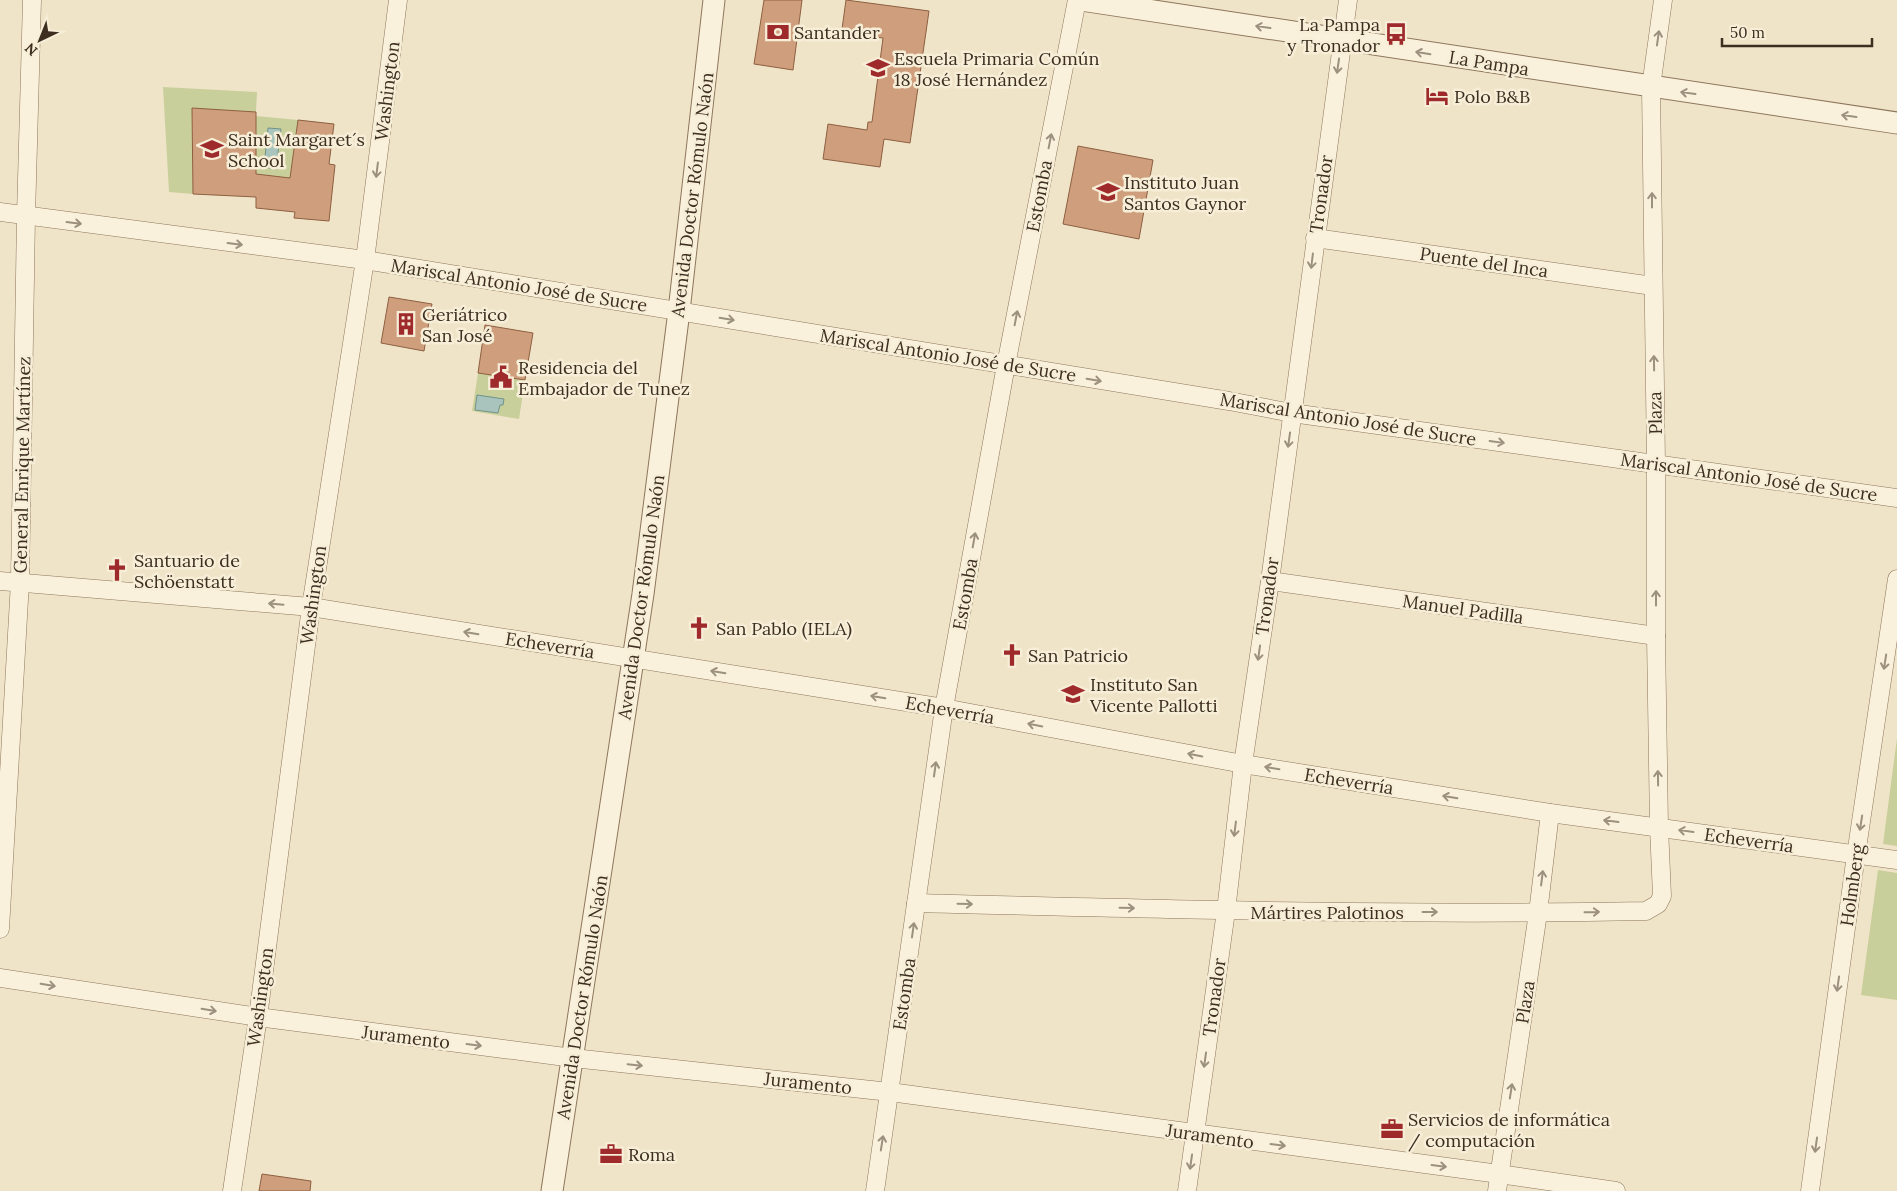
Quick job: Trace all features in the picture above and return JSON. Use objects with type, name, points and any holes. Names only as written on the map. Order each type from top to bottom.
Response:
[{"type":"street","name":"General Enrique Martínez","points":[[0,929],[20,582],[26,216],[32,0]]},
{"type":"street","name":"Washington","points":[[232,1191],[258,1018],[311,607],[365,260],[398,0]]},
{"type":"street","name":"Avenida Doctor Rómulo Naón","points":[[552,1191],[634,658],[679,311],[714,0]]},
{"type":"street","name":"La Pampa","points":[[1079,0],[1897,123]]},
{"type":"street","name":"Estomba","points":[[875,1191],[944,708],[1006,365],[1079,0]]},
{"type":"street","name":"Tronador","points":[[1187,1191],[1226,911],[1242,764],[1270,581],[1341,39],[1348,0]]},
{"type":"street","name":"Plaza","points":[[1659,827],[1651,87],[1663,0]]},
{"type":"street","name":"Mariscal Antonio José de Sucre","points":[[0,212],[365,260],[1229,401],[1292,414],[1897,498]]},
{"type":"street","name":"Puente del Inca","points":[[1315,238],[1653,286]]},
{"type":"street","name":"Holmberg","points":[[1810,1191],[1856,855],[1897,579]]},
{"type":"street","name":"Echeverría","points":[[0,581],[311,607],[944,708],[1242,764],[1550,813],[1897,860]]},
{"type":"street","name":"Manuel Padilla","points":[[1270,581],[1656,636]]},
{"type":"street","name":"Plaza","points":[[1498,1182],[1538,913],[1550,813]]},
{"type":"street","name":"Mártires Palotinos","points":[[916,903],[1226,911],[1538,913],[1646,911],[1658,904],[1662,896],[1659,827]]},
{"type":"street","name":"Juramento","points":[[0,978],[258,1018],[573,1058],[890,1092],[1195,1134],[1498,1182],[1616,1191]]},
{"type":"green space","points":[[163,87],[257,92],[256,112],[192,109],[193,194],[169,192]]},
{"type":"green space","points":[[256,116],[298,120],[290,179],[256,178]],"holes":[[[268,128],[281,130],[276,169],[264,167]]]},
{"type":"green space","points":[[478,373],[525,380],[519,419],[472,411]]},
{"type":"green space","points":[[1897,738],[1897,846],[1883,844]]},
{"type":"green space","points":[[1878,870],[1897,873],[1897,1000],[1861,995]]},
{"type":"water","points":[[268,128],[281,129],[276,169],[264,167]]},
{"type":"water","points":[[477,395],[504,399],[503,405],[500,405],[498,413],[475,410]]},
{"type":"building","name":"Santander","points":[[764,0],[802,0],[793,70],[754,64]]},
{"type":"building","name":"Escuela Primaria Común 18 José Hernández","points":[[846,0],[929,11],[910,143],[884,139],[880,167],[823,159],[828,124],[867,130],[868,122],[872,122],[883,38],[857,35],[858,31],[842,29]]},
{"type":"building","points":[[192,108],[256,112],[256,174],[290,178],[298,120],[334,124],[329,164],[335,165],[329,221],[294,218],[295,212],[256,208],[256,197],[193,194]]},
{"type":"building","name":"Instituto Juan Santos Gaynor","points":[[1078,146],[1153,160],[1139,239],[1063,224]]},
{"type":"building","name":"Geriátrico San José","points":[[389,297],[432,304],[424,351],[381,343]]},
{"type":"building","points":[[485,325],[533,333],[525,380],[478,373]]},
{"type":"building","points":[[262,1174],[311,1181],[310,1191],[259,1191]]},
{"type":"place","name":"Santander","points":[[778,32]]},
{"type":"place","name":"La Pampa y Tronador","points":[[1396,34]]},
{"type":"place","name":"Escuela Primaria Común 18 José Hernández","points":[[878,68]]},
{"type":"place","name":"Polo B&B","points":[[1437,96]]},
{"type":"place","name":"Saint Margaret´s School","points":[[212,149]]},
{"type":"place","name":"Instituto Juan Santos Gaynor","points":[[1108,192]]},
{"type":"place","name":"Geriátrico San José","points":[[406,324]]},
{"type":"place","name":"Residencia del Embajador de Tunez","points":[[501,377]]},
{"type":"place","name":"Santuario de Schöenstatt","points":[[117,570]]},
{"type":"place","name":"San Pablo (IELA)","points":[[699,628]]},
{"type":"place","name":"San Patricio","points":[[1012,655]]},
{"type":"place","name":"Instituto San Vicente Pallotti","points":[[1073,694]]},
{"type":"place","name":"Servicios de informática / computación","points":[[1392,1129]]},
{"type":"place","name":"Roma","points":[[611,1154]]}]
